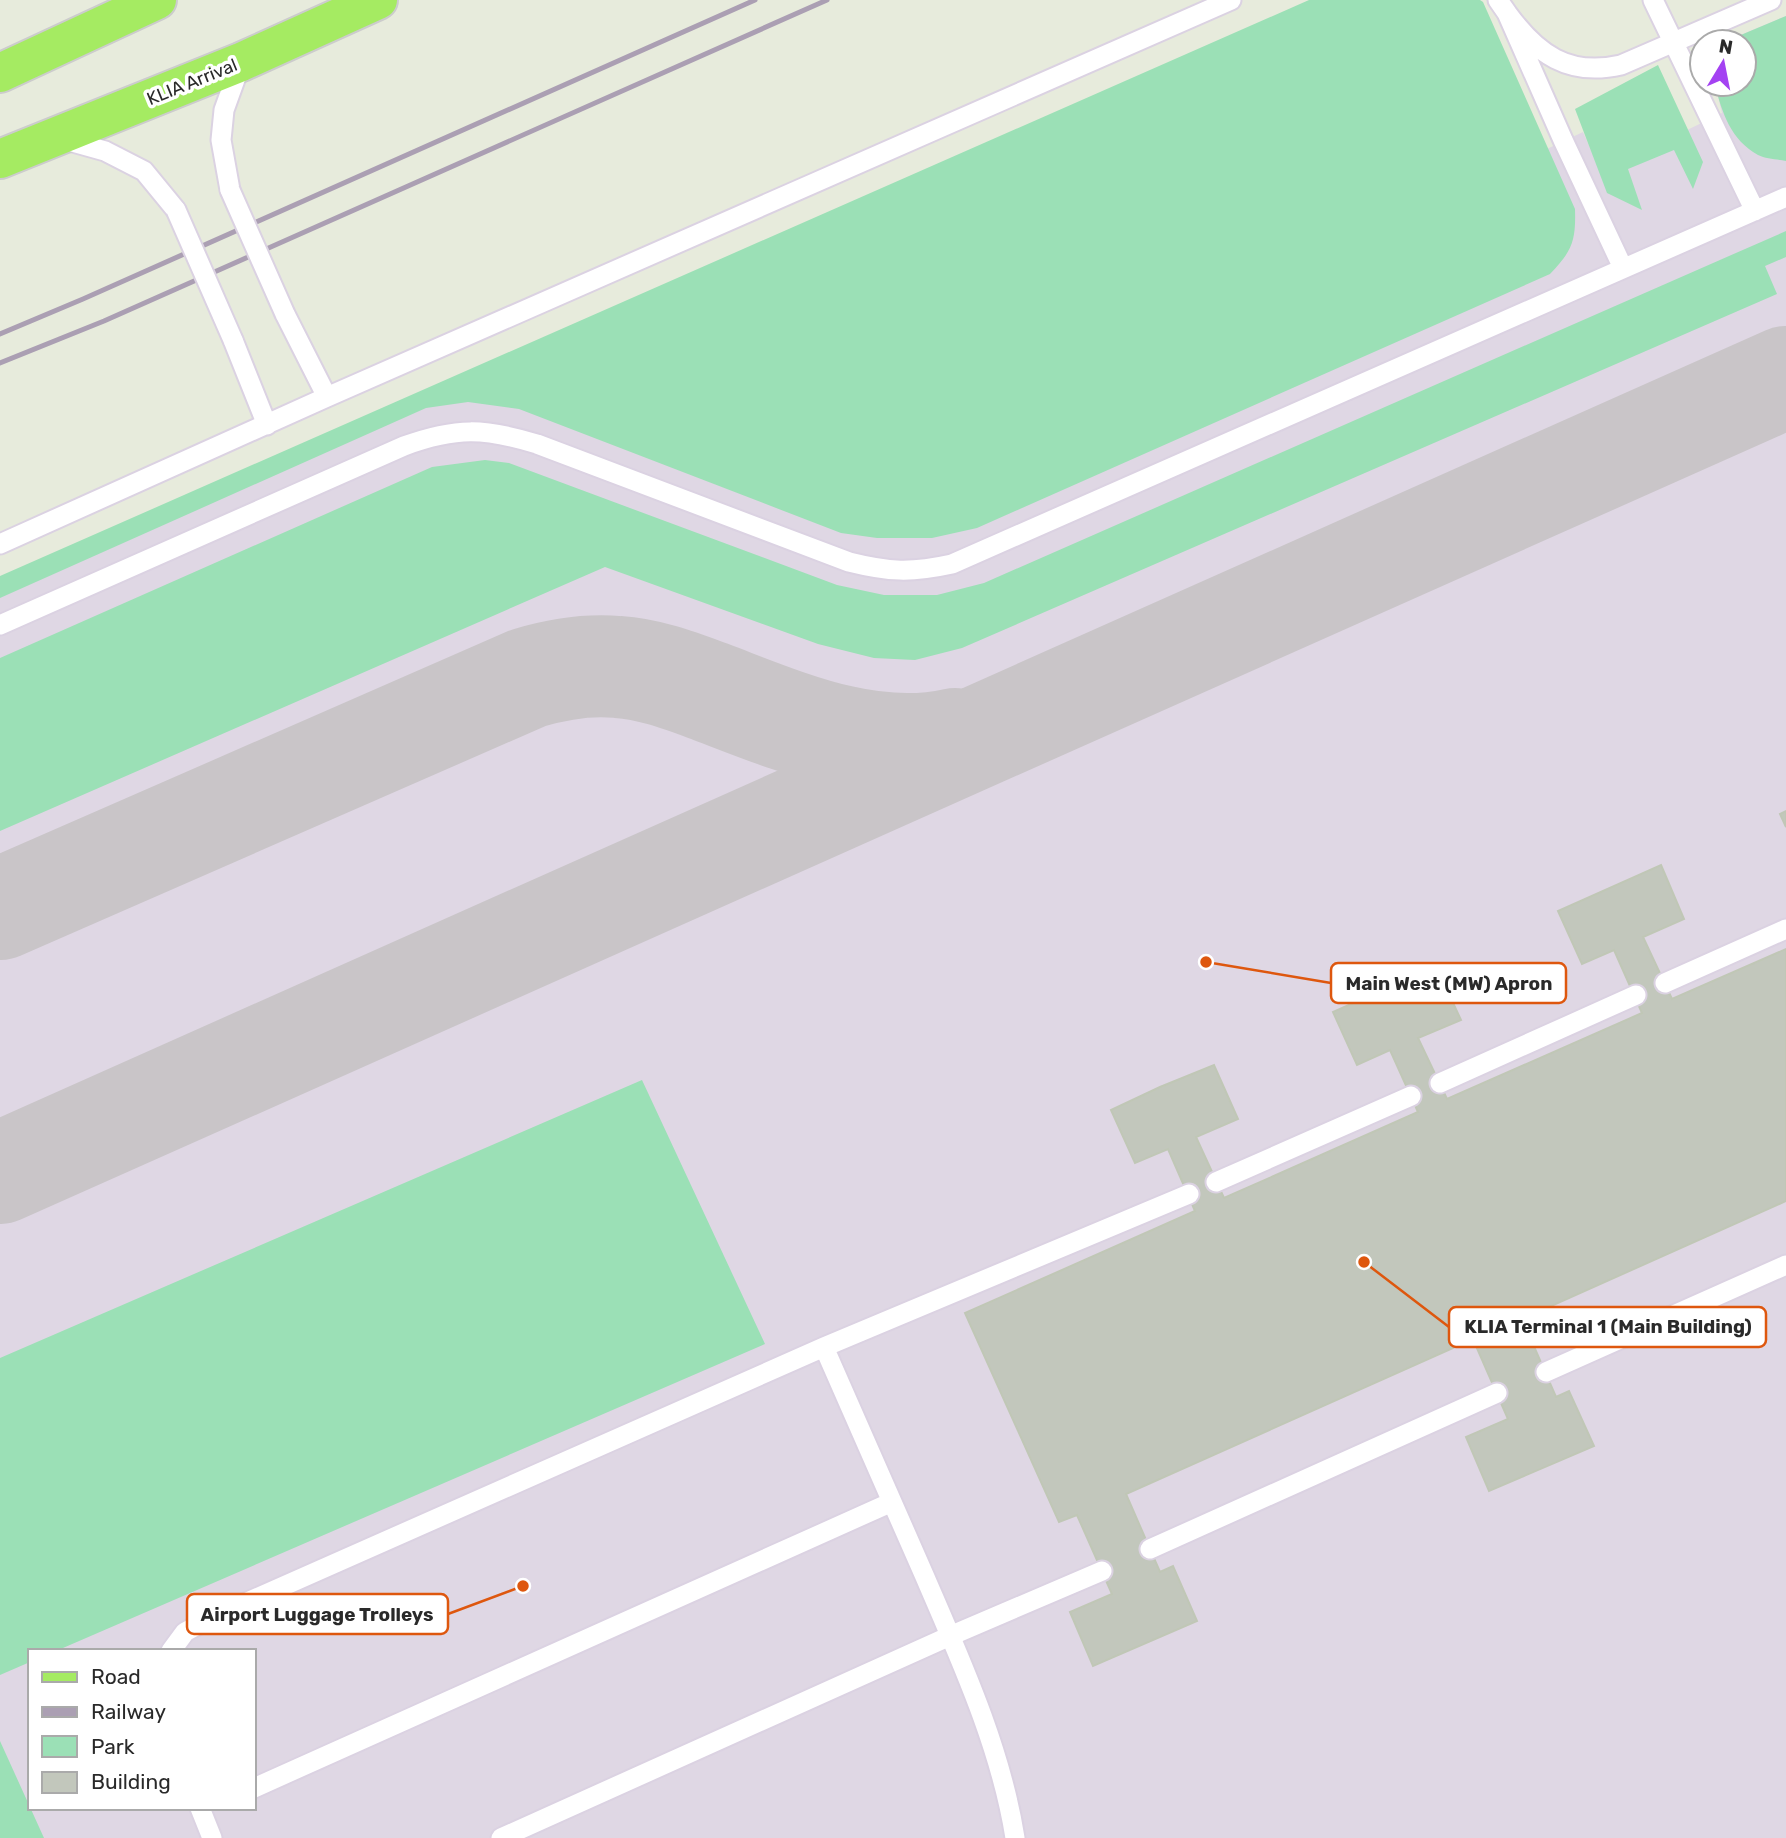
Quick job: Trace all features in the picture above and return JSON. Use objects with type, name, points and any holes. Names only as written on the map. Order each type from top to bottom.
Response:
[{"type":"main road","points":[[0,74],[157,0]]},
{"type":"main road","name":"KLIA Arrival","points":[[2,159],[241,62],[378,0]]},
{"type":"lane","points":[[0,544],[327,397],[1231,0]]},
{"type":"lane","points":[[1653,0],[1755,211]]},
{"type":"lane","points":[[1502,7],[1523,35],[1539,50],[1557,61],[1601,69],[1621,65],[1771,0]]},
{"type":"lane","points":[[1502,7],[1623,268]]},
{"type":"lane","points":[[241,62],[224,110],[221,141],[230,190],[285,314],[327,397]]},
{"type":"lane","points":[[56,137],[106,151],[144,171],[176,210],[267,425]]},
{"type":"lane","points":[[0,625],[404,446],[435,435],[468,430],[503,433],[537,444],[849,562],[880,570],[917,571],[952,564],[1786,197]]},
{"type":"lane","points":[[1665,983],[1786,929]]},
{"type":"lane","points":[[1440,1083],[1636,995]]},
{"type":"lane","points":[[1216,1182],[1411,1096]]},
{"type":"lane","points":[[172,1649],[185,1632],[208,1619],[824,1348],[1189,1194]]},
{"type":"lane","points":[[1546,1372],[1786,1265]]},
{"type":"lane","points":[[824,1348],[950,1636],[996,1755],[1016,1838]]},
{"type":"lane","points":[[1150,1549],[1497,1393]]},
{"type":"lane","points":[[256,1787],[892,1502]]},
{"type":"lane","points":[[501,1838],[950,1636],[1102,1571]]},
{"type":"lane","points":[[203,1810],[212,1838]]},
{"type":"shaded area","points":[[1786,16],[1786,1838],[0,1838],[0,585],[488,374],[1515,164],[1583,132],[1601,172],[1722,113],[1718,98],[1758,98],[1757,28]]},
{"type":"green space","points":[[1309,0],[1483,2],[1575,209],[1575,230],[1571,245],[1550,274],[977,528],[932,538],[877,538],[841,533],[519,409],[468,402],[426,408],[0,598],[0,576]]},
{"type":"green space","points":[[1786,16],[1786,161],[1758,155],[1741,142],[1729,125],[1719,98],[1758,98],[1757,28]]},
{"type":"green space","points":[[1658,65],[1703,162],[1693,189],[1674,150],[1628,169],[1642,210],[1607,193],[1575,109]]},
{"type":"green space","points":[[1786,231],[1786,257],[1765,266],[1777,294],[962,648],[915,660],[874,658],[818,644],[605,567],[0,831],[0,658],[432,467],[485,460],[509,463],[837,585],[884,595],[937,595],[984,583]]},
{"type":"green space","points":[[642,1080],[765,1344],[61,1649],[28,1649],[28,1663],[0,1675],[0,1358]]},
{"type":"green space","points":[[0,1741],[28,1803],[28,1810],[31,1810],[44,1838],[0,1838]]},
{"type":"building","points":[[1786,811],[1786,827],[1780,814]]},
{"type":"building","points":[[1661,865],[1684,919],[1643,937],[1672,999],[1786,949],[1786,1201],[1522,1319],[1556,1397],[1569,1391],[1594,1446],[1489,1491],[1466,1437],[1508,1419],[1473,1339],[1126,1494],[1160,1572],[1173,1566],[1197,1621],[1093,1666],[1070,1612],[1112,1594],[1077,1515],[1059,1522],[965,1313],[1195,1211],[1168,1149],[1135,1163],[1111,1110],[1160,1087],[1214,1065],[1238,1119],[1196,1137],[1224,1198],[1418,1112],[1390,1050],[1357,1065],[1333,1012],[1436,966],[1461,1020],[1418,1038],[1447,1099],[1642,1013],[1614,950],[1582,964],[1558,911]]},
{"type":"taxiway","points":[[0,1173],[1786,377]]},
{"type":"taxiway","points":[[0,909],[528,678],[561,670],[606,666],[654,673],[800,725],[861,740],[923,744],[955,739]]},
{"type":"railway","points":[[0,334],[755,0]]},
{"type":"railway","points":[[0,363],[104,321],[827,0]]},
{"type":"place","name":"Main West (MW) Apron","points":[[1206,962]]},
{"type":"place","name":"KLIA Terminal 1 (Main Building)","points":[[1364,1262]]},
{"type":"place","name":"Airport Luggage Trolleys","points":[[523,1586]]}]
